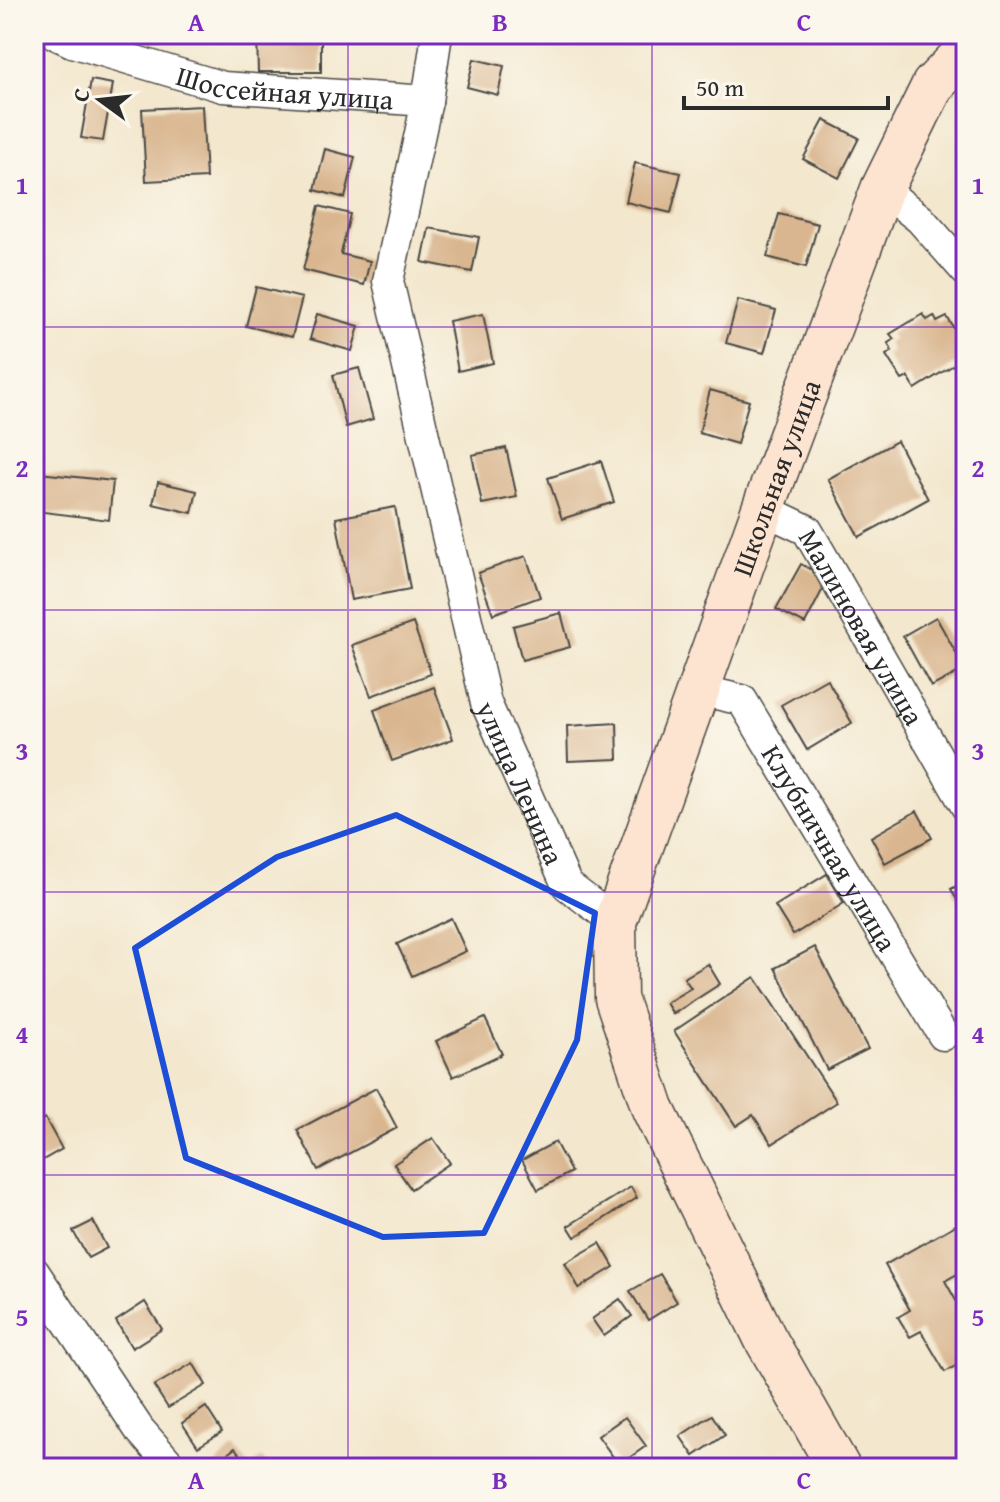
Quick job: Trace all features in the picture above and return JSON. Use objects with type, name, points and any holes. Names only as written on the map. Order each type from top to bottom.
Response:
[{"type":"street","name":"Шоссейная улица","points":[[55,34],[72,42],[223,87],[427,101]]},
{"type":"street","name":"улица Ленина","points":[[437,34],[427,101],[388,281],[486,703],[567,885],[615,922]]},
{"type":"street","name":"Школьная улица","points":[[615,922],[882,189],[933,85],[966,51]]},
{"type":"street","points":[[882,189],[920,219],[966,271]]},
{"type":"street","name":"Малиновая улица","points":[[763,509],[807,530],[966,806]]},
{"type":"street","name":"Клубничная улица","points":[[699,690],[742,700],[943,1035]]},
{"type":"street","points":[[615,922],[616,998],[653,1109],[765,1338],[839,1468]]},
{"type":"street","points":[[34,1272],[139,1429],[173,1468]]},
{"type":"highlighted area","points":[[396,815],[595,913],[577,1040],[484,1233],[383,1237],[186,1158],[135,948],[277,857]]},
{"type":"building","points":[[82,34],[130,34],[134,42],[93,60]]},
{"type":"building","points":[[257,34],[321,34],[321,72],[258,72]]},
{"type":"building","points":[[474,59],[504,66],[498,95],[467,87]]},
{"type":"building","points":[[91,80],[113,84],[103,141],[81,138]]},
{"type":"building","points":[[202,106],[206,178],[146,181],[142,109]]},
{"type":"building","points":[[824,120],[859,138],[839,178],[803,159]]},
{"type":"building","points":[[325,149],[355,157],[345,198],[315,190]]},
{"type":"building","points":[[635,163],[681,173],[671,213],[626,202]]},
{"type":"building","points":[[319,206],[350,214],[341,254],[370,261],[364,285],[303,270]]},
{"type":"building","points":[[779,214],[818,224],[806,267],[767,257]]},
{"type":"building","points":[[429,228],[479,237],[472,272],[422,262]]},
{"type":"building","points":[[256,287],[302,298],[292,337],[246,326]]},
{"type":"building","points":[[738,300],[776,310],[764,353],[726,343]]},
{"type":"building","points":[[317,314],[359,326],[352,351],[310,339]]},
{"type":"building","points":[[483,314],[493,363],[458,371],[449,321]]},
{"type":"building","points":[[923,314],[927,320],[934,316],[937,322],[947,317],[965,346],[955,352],[960,361],[915,389],[908,377],[902,380],[886,355],[892,351],[888,343],[894,339],[890,334]]},
{"type":"building","points":[[359,368],[373,419],[346,427],[333,375]]},
{"type":"building","points":[[710,390],[749,401],[737,444],[699,433]]},
{"type":"building","points":[[897,441],[928,499],[859,537],[828,479]]},
{"type":"building","points":[[506,448],[517,497],[482,504],[472,455]]},
{"type":"building","points":[[601,461],[614,502],[562,519],[548,478]]},
{"type":"building","points":[[39,473],[113,481],[109,520],[35,511]]},
{"type":"building","points":[[158,482],[197,491],[192,513],[153,504]]},
{"type":"building","points":[[395,507],[410,589],[351,600],[336,518]]},
{"type":"building","points":[[526,556],[540,597],[493,614],[478,573]]},
{"type":"building","points":[[801,564],[828,579],[805,624],[776,609]]},
{"type":"building","points":[[561,613],[570,647],[522,660],[513,626]]},
{"type":"building","points":[[936,617],[965,669],[931,687],[903,636]]},
{"type":"building","points":[[413,623],[431,674],[371,696],[352,645]]},
{"type":"building","points":[[827,679],[852,723],[807,750],[781,705]]},
{"type":"building","points":[[434,687],[453,739],[392,761],[374,710]]},
{"type":"building","points":[[617,723],[618,759],[568,761],[567,726]]},
{"type":"building","points":[[917,811],[932,838],[885,863],[871,837]]},
{"type":"building","points":[[827,874],[844,903],[793,935],[775,906]]},
{"type":"building","points":[[966,881],[966,916],[951,889]]},
{"type":"building","points":[[451,918],[466,951],[412,976],[397,944]]},
{"type":"building","points":[[815,947],[868,1049],[827,1070],[775,968]]},
{"type":"building","points":[[708,964],[720,984],[673,1014],[666,1003],[691,988],[684,978]]},
{"type":"building","points":[[755,977],[837,1102],[772,1144],[753,1115],[736,1126],[674,1031]]},
{"type":"building","points":[[485,1018],[502,1054],[453,1077],[436,1041]]},
{"type":"building","points":[[376,1088],[397,1128],[318,1170],[297,1130]]},
{"type":"building","points":[[45,1118],[62,1149],[34,1165],[34,1125]]},
{"type":"building","points":[[433,1138],[450,1163],[411,1189],[394,1164]]},
{"type":"building","points":[[555,1142],[571,1172],[538,1190],[522,1160]]},
{"type":"building","points":[[631,1187],[637,1198],[575,1237],[568,1226]]},
{"type":"building","points":[[93,1221],[107,1248],[88,1258],[73,1231]]},
{"type":"building","points":[[963,1221],[966,1226],[966,1269],[945,1281],[963,1313],[966,1312],[966,1360],[945,1372],[921,1331],[910,1337],[898,1317],[910,1310],[885,1265]]},
{"type":"building","points":[[600,1243],[614,1267],[579,1288],[565,1263]]},
{"type":"building","points":[[660,1274],[677,1302],[648,1320],[630,1291]]},
{"type":"building","points":[[620,1299],[632,1316],[604,1336],[592,1319]]},
{"type":"building","points":[[145,1302],[162,1329],[132,1348],[116,1321]]},
{"type":"building","points":[[193,1363],[206,1385],[168,1408],[154,1386]]},
{"type":"building","points":[[206,1407],[222,1432],[198,1447],[182,1423]]},
{"type":"building","points":[[712,1415],[725,1435],[694,1456],[680,1436]]},
{"type":"building","points":[[625,1417],[646,1446],[619,1465],[598,1436]]},
{"type":"building","points":[[235,1448],[250,1467],[262,1458],[270,1468],[218,1468],[215,1464]]}]
